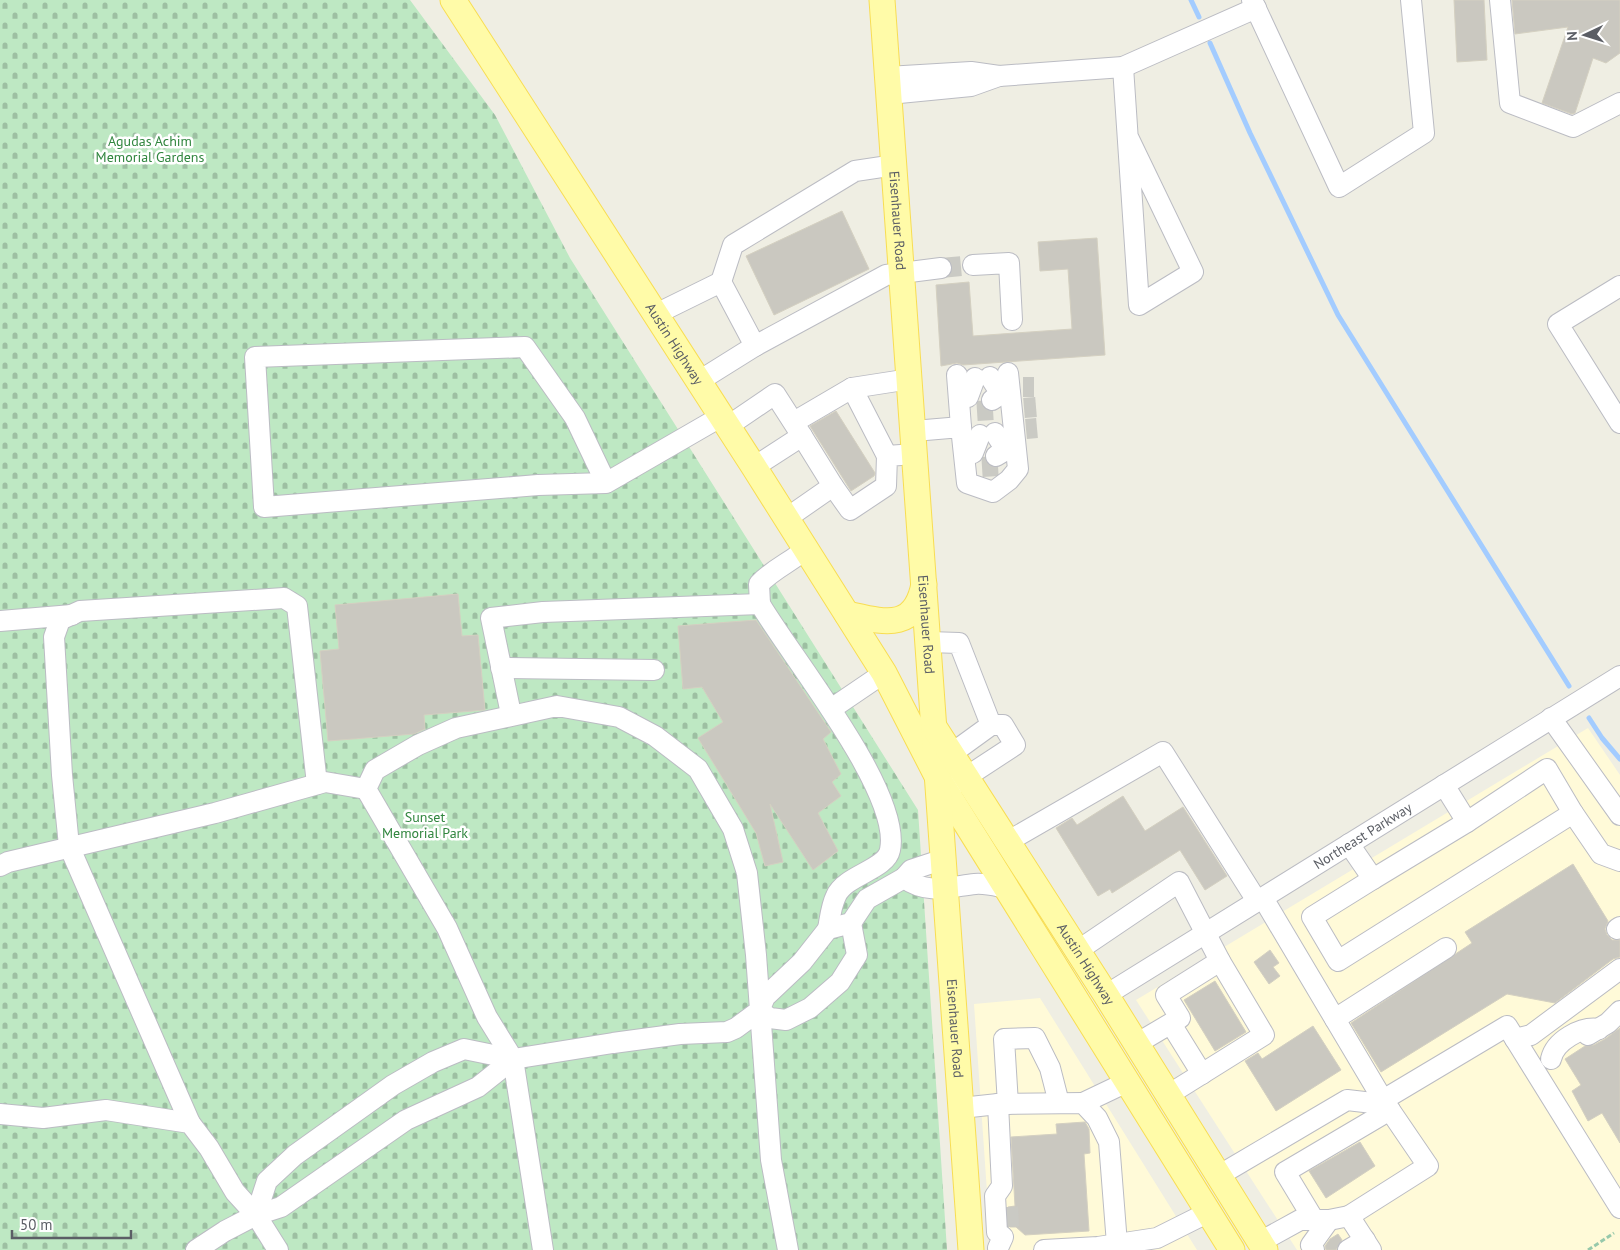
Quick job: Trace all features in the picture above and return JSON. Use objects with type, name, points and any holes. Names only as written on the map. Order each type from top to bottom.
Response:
[{"type":"main road","name":"Austin Highway","points":[[453,0],[725,421],[889,681],[950,783],[1006,888],[1232,1250]]},
{"type":"main road","name":"Eisenhauer Road","points":[[882,0],[935,729],[950,783],[944,859],[971,1248]]},
{"type":"main road","points":[[847,614],[890,622],[906,618],[921,598],[924,581]]},
{"type":"main road","name":"Austin Highway","points":[[889,681],[935,729],[951,754],[950,783],[1007,842],[1106,995],[1262,1246]]},
{"type":"street","points":[[888,85],[971,86],[999,76],[1123,67],[1254,4],[1339,187],[1424,133],[1411,0]]},
{"type":"street","points":[[1500,0],[1510,103],[1573,127],[1620,103]]},
{"type":"street","points":[[1123,67],[1139,305],[1193,272],[1128,137]]},
{"type":"street","points":[[656,314],[721,282],[733,245],[855,171],[894,165]]},
{"type":"street","points":[[973,265],[1009,263],[1012,320]]},
{"type":"street","points":[[699,381],[755,346],[886,275],[941,268]]},
{"type":"street","points":[[721,282],[755,346]]},
{"type":"street","points":[[1620,286],[1558,324],[1620,423]]},
{"type":"street","points":[[606,483],[575,418],[524,347],[255,357],[264,507],[538,485],[606,483],[775,394],[850,510],[886,486],[887,456],[852,388]]},
{"type":"street","points":[[754,467],[798,429],[852,388],[910,379]]},
{"type":"street","points":[[887,456],[914,442],[961,427],[991,393],[993,448],[961,427]]},
{"type":"street","points":[[787,518],[833,486]]},
{"type":"street","points":[[256,1215],[267,1181],[295,1155],[393,1085],[433,1062],[464,1049],[513,1059],[680,1034],[727,1032],[736,1028],[759,1011],[765,997],[802,962],[828,929],[836,894],[853,878],[878,865],[890,852],[891,834],[887,814],[870,776],[831,709],[760,604],[759,584],[770,572],[792,561],[806,549]]},
{"type":"street","points":[[278,1250],[256,1215],[234,1192],[209,1148],[190,1123],[70,846],[62,775],[54,637],[60,620],[80,611],[284,598],[297,606],[317,784]]},
{"type":"street","points":[[511,714],[490,618],[543,612],[760,604]]},
{"type":"street","points":[[0,621],[72,615]]},
{"type":"street","points":[[929,642],[959,643],[992,726]]},
{"type":"street","points":[[502,668],[654,670]]},
{"type":"street","name":"Northeast Parkway","points":[[1106,995],[1620,676]]},
{"type":"street","points":[[831,709],[889,681]]},
{"type":"street","points":[[366,789],[375,770],[418,745],[456,728],[511,714],[557,706],[619,716],[655,736],[698,769],[733,829],[747,873],[771,1160],[788,1250]]},
{"type":"street","points":[[1551,718],[1620,815]]},
{"type":"street","points":[[950,783],[1015,745],[1003,725],[992,726],[951,754]]},
{"type":"street","points":[[1007,842],[1163,752],[1260,899],[1386,1105],[1428,1166],[1349,1216],[1322,1220],[1300,1220],[1262,1246]]},
{"type":"street","points":[[1573,813],[1338,961],[1312,917],[1467,822],[1547,769],[1573,813],[1601,854],[1620,861]]},
{"type":"street","points":[[0,866],[8,862],[70,846],[215,813],[325,782],[366,789]]},
{"type":"street","points":[[1444,785],[1467,822]]},
{"type":"street","points":[[366,789],[447,928],[487,1017],[513,1059],[543,1250]]},
{"type":"street","points":[[1349,844],[1373,879]]},
{"type":"street","points":[[828,929],[851,922],[867,899],[904,878],[911,870],[944,859]]},
{"type":"street","points":[[904,878],[921,888],[946,890],[976,884],[1006,888]]},
{"type":"street","points":[[1077,951],[1179,882],[1220,961],[1264,1036],[1168,1095]]},
{"type":"street","points":[[759,1011],[770,1018],[786,1020],[810,1008],[840,982],[857,955],[851,922]]},
{"type":"street","points":[[1335,1019],[1446,948]]},
{"type":"street","points":[[1136,1044],[1180,1018],[1166,994],[1220,961]]},
{"type":"street","points":[[1515,1039],[1531,1035],[1618,975]]},
{"type":"street","points":[[1582,1040],[1599,1029],[1620,1011]]},
{"type":"street","points":[[1171,1024],[1202,1074]]},
{"type":"street","points":[[1322,1220],[1285,1172],[1507,1026],[1515,1039],[1549,1060],[1620,1208]]},
{"type":"street","points":[[1549,1060],[1554,1048],[1580,1031],[1586,1028],[1599,1029]]},
{"type":"street","points":[[1008,1207],[1007,1196],[1002,1186],[1004,1039],[1035,1038],[1050,1068],[1060,1103]]},
{"type":"street","points":[[196,1250],[225,1231],[256,1215],[281,1207],[406,1120],[478,1087],[513,1059]]},
{"type":"street","points":[[961,1108],[1003,1104],[1083,1103],[1127,1082]]},
{"type":"street","points":[[1218,1176],[1347,1100],[1386,1105]]},
{"type":"street","points":[[1083,1103],[1097,1118],[1109,1142],[1117,1244]]},
{"type":"street","points":[[0,1114],[43,1118],[106,1110],[190,1123]]},
{"type":"street","points":[[1002,1186],[995,1196],[998,1232],[1006,1241]]},
{"type":"street","points":[[1044,1250],[1117,1244],[1157,1238],[1208,1212]]},
{"type":"street","points":[[1349,1216],[1361,1247]]},
{"type":"street","points":[[1314,1250],[1311,1245],[1322,1220]]},
{"type":"street","points":[[971,1248],[1006,1241]]},
{"type":"path","points":[[1588,1250],[1614,1233]]},
{"type":"shaded area","points":[[1588,728],[1620,775],[1620,1250],[1297,1250],[1136,1000]]},
{"type":"shaded area","points":[[1040,998],[1197,1250],[991,1250],[974,1004]]},
{"type":"green space","name":"Sunset Memorial Park","points":[[0,0],[410,0],[495,115],[570,258],[918,810],[947,1250],[0,1250]]},
{"type":"building","points":[[1454,0],[1484,0],[1487,60],[1457,62]]},
{"type":"building","points":[[1512,0],[1620,0],[1620,53],[1606,63],[1593,58],[1575,113],[1572,114],[1542,103],[1568,27],[1515,34]]},
{"type":"building","points":[[842,211],[869,269],[774,315],[746,256]]},
{"type":"building","points":[[1097,238],[1105,355],[963,365],[957,363],[941,366],[936,285],[969,282],[973,336],[1072,329],[1068,269],[1040,271],[1038,242]]},
{"type":"building","points":[[836,411],[875,473],[874,476],[851,491],[810,426]]},
{"type":"building","points":[[458,594],[462,636],[478,635],[485,710],[424,715],[425,729],[414,734],[328,741],[320,651],[339,649],[335,605]]},
{"type":"building","points":[[756,620],[831,732],[823,739],[841,774],[832,782],[841,796],[818,813],[838,851],[813,870],[770,804],[783,862],[765,866],[756,833],[698,738],[723,722],[702,687],[683,689],[678,626]]},
{"type":"building","points":[[1123,796],[1145,831],[1183,807],[1227,876],[1205,890],[1180,850],[1112,893],[1110,889],[1098,896],[1056,828],[1072,818],[1077,825]]},
{"type":"building","points":[[1573,864],[1608,921],[1605,929],[1607,935],[1612,940],[1620,940],[1620,957],[1613,959],[1555,1003],[1507,994],[1381,1072],[1351,1023],[1472,943],[1465,932]]},
{"type":"building","points":[[1270,950],[1279,963],[1273,967],[1280,976],[1269,984],[1254,962]]},
{"type":"building","points":[[1215,981],[1246,1032],[1215,1051],[1184,1000]]},
{"type":"building","points":[[1313,1026],[1341,1070],[1276,1111],[1245,1061],[1258,1053],[1262,1059]]},
{"type":"building","points":[[1620,1028],[1620,1143],[1602,1113],[1588,1121],[1572,1091],[1581,1085],[1565,1059],[1585,1046],[1594,1045],[1605,1039]]},
{"type":"building","points":[[1085,1122],[1089,1129],[1090,1153],[1084,1154],[1089,1231],[1025,1235],[1016,1227],[1010,1227],[1008,1207],[1015,1206],[1011,1137],[1057,1134],[1056,1124]]},
{"type":"building","points":[[1360,1142],[1375,1166],[1326,1198],[1309,1171]]},
{"type":"building","points":[[1338,1234],[1342,1240],[1336,1250],[1326,1250],[1325,1246],[1330,1239]]},
{"type":"waterway","points":[[1191,0],[1199,17]]},
{"type":"waterway","points":[[1210,43],[1250,133],[1338,315],[1569,686]]},
{"type":"waterway","points":[[1589,718],[1602,738],[1620,759]]},
{"type":"tunnel","points":[[941,268],[973,265]]},
{"type":"tunnel","points":[[1023,387],[1034,387]]},
{"type":"tunnel","points":[[1024,408],[1036,407]]},
{"type":"tunnel","points":[[977,411],[993,410]]},
{"type":"tunnel","points":[[1026,429],[1037,428]]},
{"type":"tunnel","points":[[982,467],[998,466]]},
{"type":"tunnel","points":[[1008,1207],[1009,1228]]},
{"type":"park label","name":"Agudas Achim Memorial Gardens","points":[[150,150]]}]
